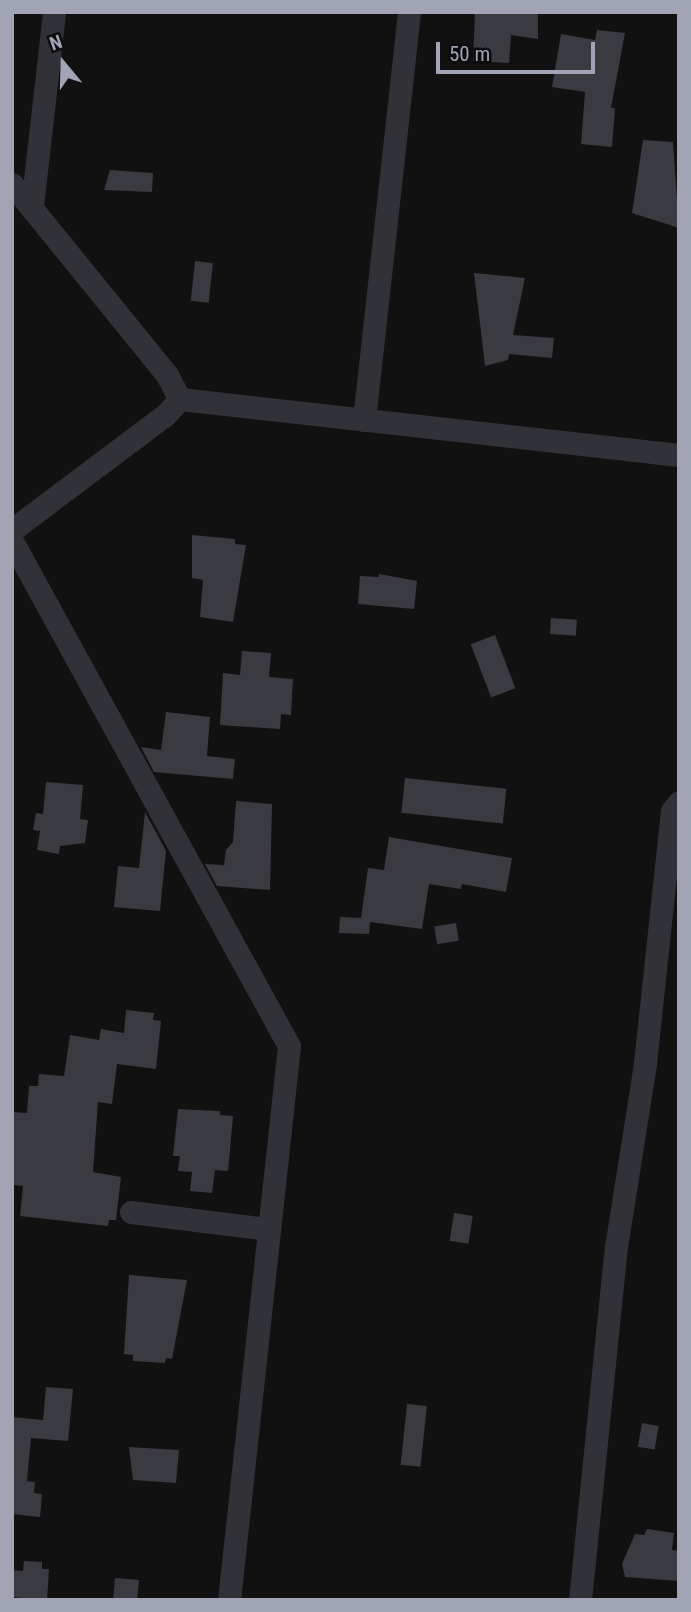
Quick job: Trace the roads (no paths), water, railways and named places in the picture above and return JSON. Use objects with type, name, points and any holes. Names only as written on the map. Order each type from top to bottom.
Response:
[{"type":"street","points":[[32,206],[54,12]]},
{"type":"street","points":[[364,420],[409,12]]},
{"type":"street","points":[[12,184],[167,374],[180,399]]},
{"type":"street","points":[[180,399],[679,455]]},
{"type":"street","points":[[12,530],[165,415],[180,399]]},
{"type":"street","points":[[12,541],[289,1046],[229,1600]]},
{"type":"street","points":[[580,1600],[616,1247],[645,1063],[672,811],[679,802]]},
{"type":"street","points":[[131,1212],[268,1230]]}]
